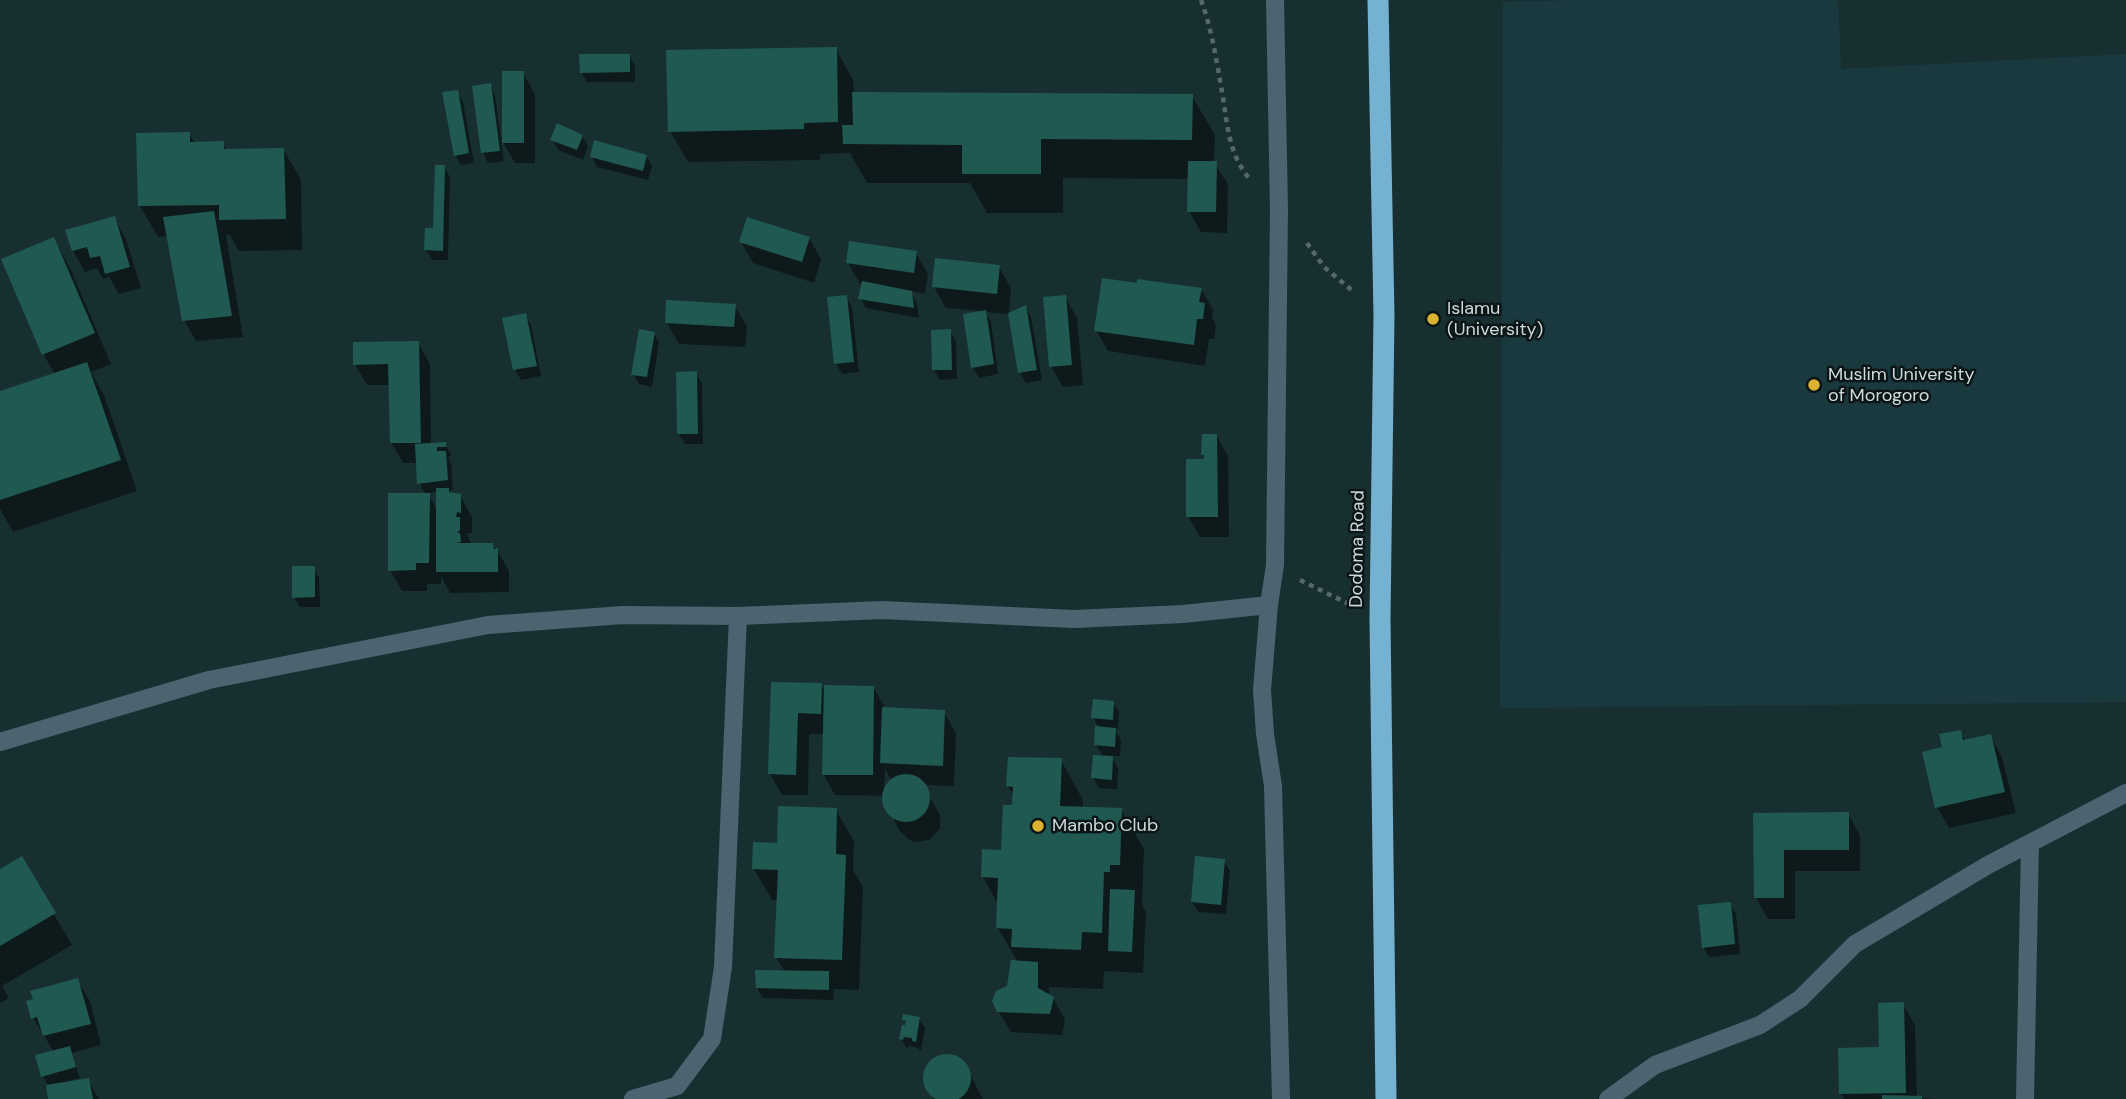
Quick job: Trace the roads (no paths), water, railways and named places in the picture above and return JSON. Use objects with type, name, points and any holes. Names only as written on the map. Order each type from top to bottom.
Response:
[{"type":"highway","name":"Dodoma Road","points":[[1378,0],[1384,316],[1380,618],[1386,1099]]},
{"type":"street","points":[[1275,0],[1279,210],[1275,565],[1262,690],[1273,786],[1281,1099]]},
{"type":"street","points":[[0,742],[209,680],[488,625],[623,615],[738,616],[881,610],[1074,619],[1183,614],[1269,605]]},
{"type":"street","points":[[633,1099],[677,1086],[712,1038],[723,967],[738,616]]},
{"type":"street","points":[[1608,1099],[1655,1065],[1760,1025],[1800,999],[1855,944],[2030,843],[2126,793]]},
{"type":"street","points":[[2025,1099],[2030,843]]},
{"type":"place","name":"Islamu (University)","points":[[1433,319]]},
{"type":"place","name":"Muslim University of Morogoro","points":[[1814,385]]},
{"type":"place","name":"Mambo Club","points":[[1038,826]]}]
